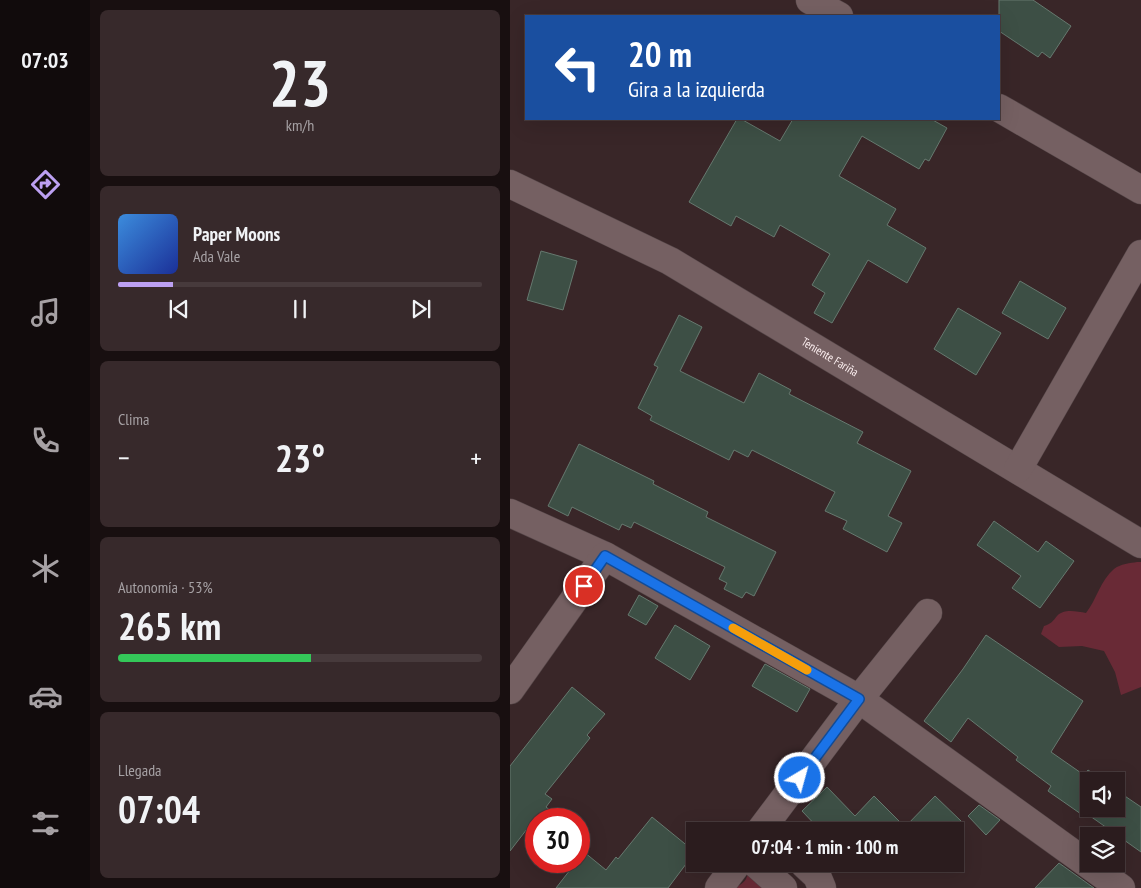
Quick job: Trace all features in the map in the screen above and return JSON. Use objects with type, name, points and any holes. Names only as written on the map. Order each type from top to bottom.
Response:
[{"type":"street","points":[[810,0],[837,15]]},
{"type":"street","points":[[1000,109],[1141,190]]},
{"type":"street","name":"Teniente Fariña","points":[[510,184],[670,260],[1141,544]]},
{"type":"street","points":[[1018,469],[1141,254]]},
{"type":"street","points":[[510,513],[605,556],[859,699],[1121,888]]},
{"type":"street","points":[[510,690],[605,556]]},
{"type":"street","points":[[770,822],[859,699],[928,613]]},
{"type":"street","points":[[719,888],[731,872]]},
{"type":"street","points":[[765,872],[784,888]]},
{"type":"street","points":[[813,872],[817,876],[822,888]]},
{"type":"shaded area","points":[[1141,562],[1141,687],[1121,695],[1115,672],[1104,651],[1082,646],[1059,647],[1041,634],[1044,626],[1064,612],[1086,613],[1109,574],[1114,569]]},
{"type":"shaded area","points":[[748,872],[757,872],[780,888],[735,888],[746,880]]},
{"type":"building","points":[[999,0],[1033,0],[1071,26],[1050,58],[1042,52],[1038,57],[1000,32]]},
{"type":"building","points":[[736,120],[743,120],[780,141],[792,120],[933,120],[947,128],[929,161],[925,159],[919,169],[862,136],[839,176],[896,209],[887,225],[926,248],[907,283],[868,260],[832,323],[814,313],[825,293],[812,285],[830,254],[780,225],[774,237],[736,216],[731,226],[689,202]]},
{"type":"building","points":[[541,251],[577,261],[563,310],[527,300]]},
{"type":"building","points":[[1020,281],[1066,308],[1048,339],[1002,313]]},
{"type":"building","points":[[958,308],[1001,333],[976,375],[934,349]]},
{"type":"building","points":[[679,315],[702,327],[680,371],[744,403],[759,373],[791,390],[789,394],[863,432],[857,443],[911,471],[888,516],[902,523],[887,552],[843,529],[847,521],[825,511],[835,492],[752,450],[748,457],[734,450],[729,460],[650,420],[652,416],[638,408],[658,367],[654,365]]},
{"type":"building","points":[[579,444],[654,481],[653,484],[708,512],[706,517],[776,552],[754,596],[746,592],[742,598],[724,589],[727,583],[719,579],[725,567],[634,522],[631,528],[622,524],[619,530],[572,507],[568,516],[548,506]]},
{"type":"building","points":[[994,521],[1038,552],[1046,541],[1074,561],[1040,608],[1012,588],[1021,576],[977,545]]},
{"type":"building","points":[[639,595],[658,606],[646,625],[628,615]]},
{"type":"building","points":[[675,625],[710,646],[690,680],[655,658]]},
{"type":"building","points":[[986,635],[1083,701],[1051,752],[1080,772],[1080,813],[1048,791],[1051,786],[1016,760],[1018,757],[968,718],[951,742],[924,721]]},
{"type":"building","points":[[765,664],[810,689],[797,712],[752,686]]},
{"type":"building","points":[[572,687],[605,714],[587,735],[590,738],[545,794],[552,799],[546,807],[547,808],[525,808],[525,832],[510,851],[510,766]]},
{"type":"building","points":[[827,787],[855,816],[874,796],[900,822],[812,822],[802,811]]},
{"type":"building","points":[[935,796],[960,822],[910,822]]},
{"type":"building","points":[[1125,796],[1141,807],[1141,852],[1125,841],[1125,827],[1106,827],[1091,817],[1125,817]]},
{"type":"building","points":[[979,805],[1000,820],[986,835],[968,816]]},
{"type":"building","points":[[652,817],[686,845],[686,864],[668,888],[556,888],[568,873],[590,873],[590,857],[606,870],[616,857],[618,859]]},
{"type":"building","points":[[1059,863],[1094,888],[1035,888]]},
{"type":"slow traffic","points":[[733,628],[807,670]]},
{"type":"route","points":[[584,586],[605,556],[859,699],[800,778]]}]
